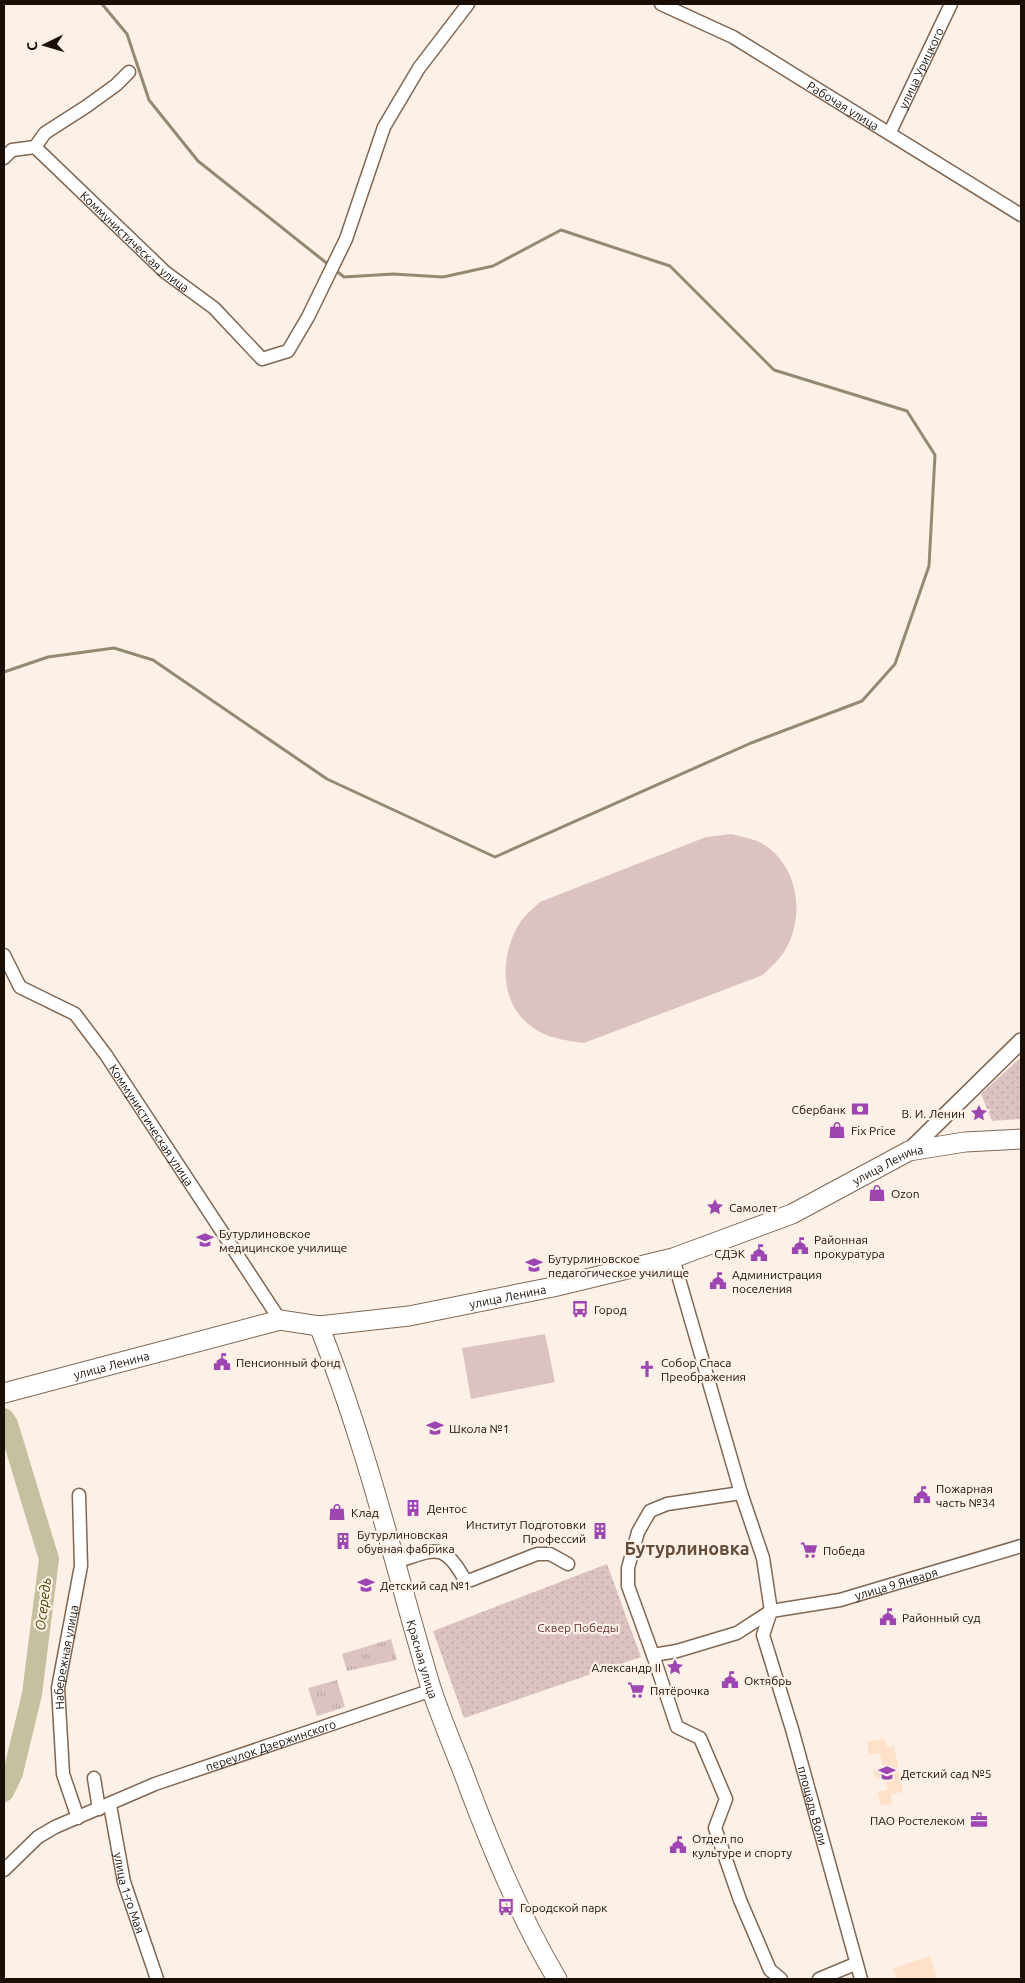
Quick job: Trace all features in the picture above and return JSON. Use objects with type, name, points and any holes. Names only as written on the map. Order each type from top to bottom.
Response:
[{"type":"main road","points":[[909,1150],[966,1142],[1021,1139]]},
{"type":"main road","name":"улица Ленина","points":[[4,1392],[280,1320],[319,1326],[409,1316],[553,1287],[673,1258],[792,1214],[909,1150]]},
{"type":"main road","name":"Красная улица","points":[[319,1326],[331,1355],[396,1562],[432,1690],[500,1869],[536,1943],[557,1979]]},
{"type":"street","name":"Коммунистическая улица","points":[[35,146],[165,272],[214,308],[262,359],[288,351],[308,318],[346,239],[384,127],[419,68],[468,4]]},
{"type":"street","name":"Рабочая улица","points":[[661,4],[733,38],[890,132],[1021,215]]},
{"type":"street","name":"улица Урицкого","points":[[890,132],[951,4]]},
{"type":"street","points":[[4,158],[12,150],[35,146],[45,133],[87,106],[129,72]]},
{"type":"street","name":"Коммунистическая улица","points":[[4,956],[20,987],[76,1014],[106,1055],[280,1320]]},
{"type":"street","name":"улица Ленина","points":[[909,1150],[1021,1041]]},
{"type":"street","name":"площадь Воли","points":[[673,1258],[741,1493],[762,1558],[771,1611],[763,1635],[792,1729],[855,1964],[861,1979]]},
{"type":"street","points":[[741,1493],[667,1504],[650,1511],[638,1532],[628,1568],[628,1586],[654,1655],[677,1727],[700,1738],[726,1800],[715,1828],[740,1900],[770,1970],[780,1979]]},
{"type":"street","name":"Набережная улица","points":[[78,1818],[63,1774],[58,1688],[81,1566],[79,1495]]},
{"type":"street","name":"улица 9 Января","points":[[771,1611],[840,1600],[1021,1546]]},
{"type":"street","points":[[396,1562],[425,1552],[441,1551],[451,1557],[465,1580],[472,1580],[537,1554],[550,1554],[568,1564]]},
{"type":"street","points":[[654,1655],[677,1652],[737,1633],[771,1611]]},
{"type":"street","name":"переулок Дзержинского","points":[[105,1807],[155,1784],[432,1690]]},
{"type":"street","name":"улица 1-го Мая","points":[[94,1778],[105,1807],[124,1882],[157,1979]]},
{"type":"street","points":[[4,1870],[38,1837],[105,1807]]},
{"type":"street","points":[[819,1979],[855,1964]]},
{"type":"shaded area","name":"Детский сад №5","points":[[885,1739],[887,1747],[894,1746],[903,1792],[891,1794],[892,1803],[881,1806],[878,1792],[888,1790],[885,1777],[875,1778],[873,1769],[883,1767],[880,1753],[869,1755],[867,1742]]},
{"type":"shaded area","points":[[930,1956],[937,1979],[897,1979],[893,1968]]},
{"type":"green space","points":[[731,834],[757,841],[771,850],[782,861],[790,875],[794,890],[795,922],[791,938],[782,955],[763,975],[584,1043],[551,1036],[540,1032],[526,1022],[516,1010],[509,996],[506,966],[508,950],[513,935],[523,918],[540,902],[706,837]]},
{"type":"green space","points":[[1021,1057],[1021,1119],[992,1121],[981,1094]]},
{"type":"green space","points":[[545,1334],[555,1382],[471,1399],[462,1348]]},
{"type":"green space","name":"Сквер Победы","points":[[607,1564],[641,1657],[464,1718],[433,1631]]},
{"type":"green space","points":[[391,1639],[397,1660],[347,1671],[342,1654]]},
{"type":"green space","points":[[337,1680],[345,1707],[317,1716],[308,1688]]},
{"type":"waterway","points":[[102,4],[127,34],[149,100],[198,161],[329,265]]},
{"type":"waterway","points":[[4,672],[48,657],[114,648],[153,660],[327,779],[495,857],[751,743],[862,701],[895,664],[929,566],[935,455],[907,411],[774,370],[670,266],[561,230],[493,266],[443,277],[393,274],[344,277],[334,269]]},
{"type":"waterway","name":"Осередь","points":[[4,1418],[8,1424],[49,1559],[32,1694],[13,1773],[4,1792]]},
{"type":"place","name":"Сбербанк","points":[[860,1109]]},
{"type":"place","name":"В. И. Ленин","points":[[979,1113]]},
{"type":"place","name":"Fix Price","points":[[837,1130]]},
{"type":"place","name":"Ozon","points":[[877,1193]]},
{"type":"place","name":"Самолет","points":[[715,1207]]},
{"type":"place","name":"Бутурлиновское медицинское училище","points":[[205,1240]]},
{"type":"place","name":"Районная прокуратура","points":[[800,1246]]},
{"type":"place","name":"СДЭК","points":[[759,1253]]},
{"type":"place","name":"Бутурлиновское педагогическое училище","points":[[534,1265]]},
{"type":"place","name":"Администрация поселения","points":[[718,1281]]},
{"type":"place","name":"Город","points":[[580,1309]]},
{"type":"place","name":"Пенсионный фонд","points":[[222,1362]]},
{"type":"place","name":"Собор Спаса Преображения","points":[[647,1369]]},
{"type":"place","name":"Школа №1","points":[[435,1428]]},
{"type":"place","name":"Пожарная часть №34","points":[[922,1495]]},
{"type":"place","name":"Дентос","points":[[413,1508]]},
{"type":"place","name":"Клад","points":[[337,1512]]},
{"type":"place","name":"Институт Подготовки Профессий","points":[[600,1531]]},
{"type":"place","name":"Бутурлиновская обувная фабрика","points":[[343,1541]]},
{"type":"place","name":"Победа","points":[[809,1550]]},
{"type":"place","name":"Детский сад №1","points":[[366,1585]]},
{"type":"place","name":"Районный суд","points":[[888,1617]]},
{"type":"place","name":"Александр II","points":[[675,1667]]},
{"type":"place","name":"Октябрь","points":[[730,1680]]},
{"type":"place","name":"Пятёрочка","points":[[636,1690]]},
{"type":"place","name":"Детский сад №5","points":[[887,1773]]},
{"type":"place","name":"ПАО Ростелеком","points":[[979,1820]]},
{"type":"place","name":"Отдел по культуре и спорту","points":[[678,1845]]},
{"type":"place","name":"Городской парк","points":[[506,1907]]},
{"type":"district","name":"Бутурлиновка","points":[[687,1548]]}]
